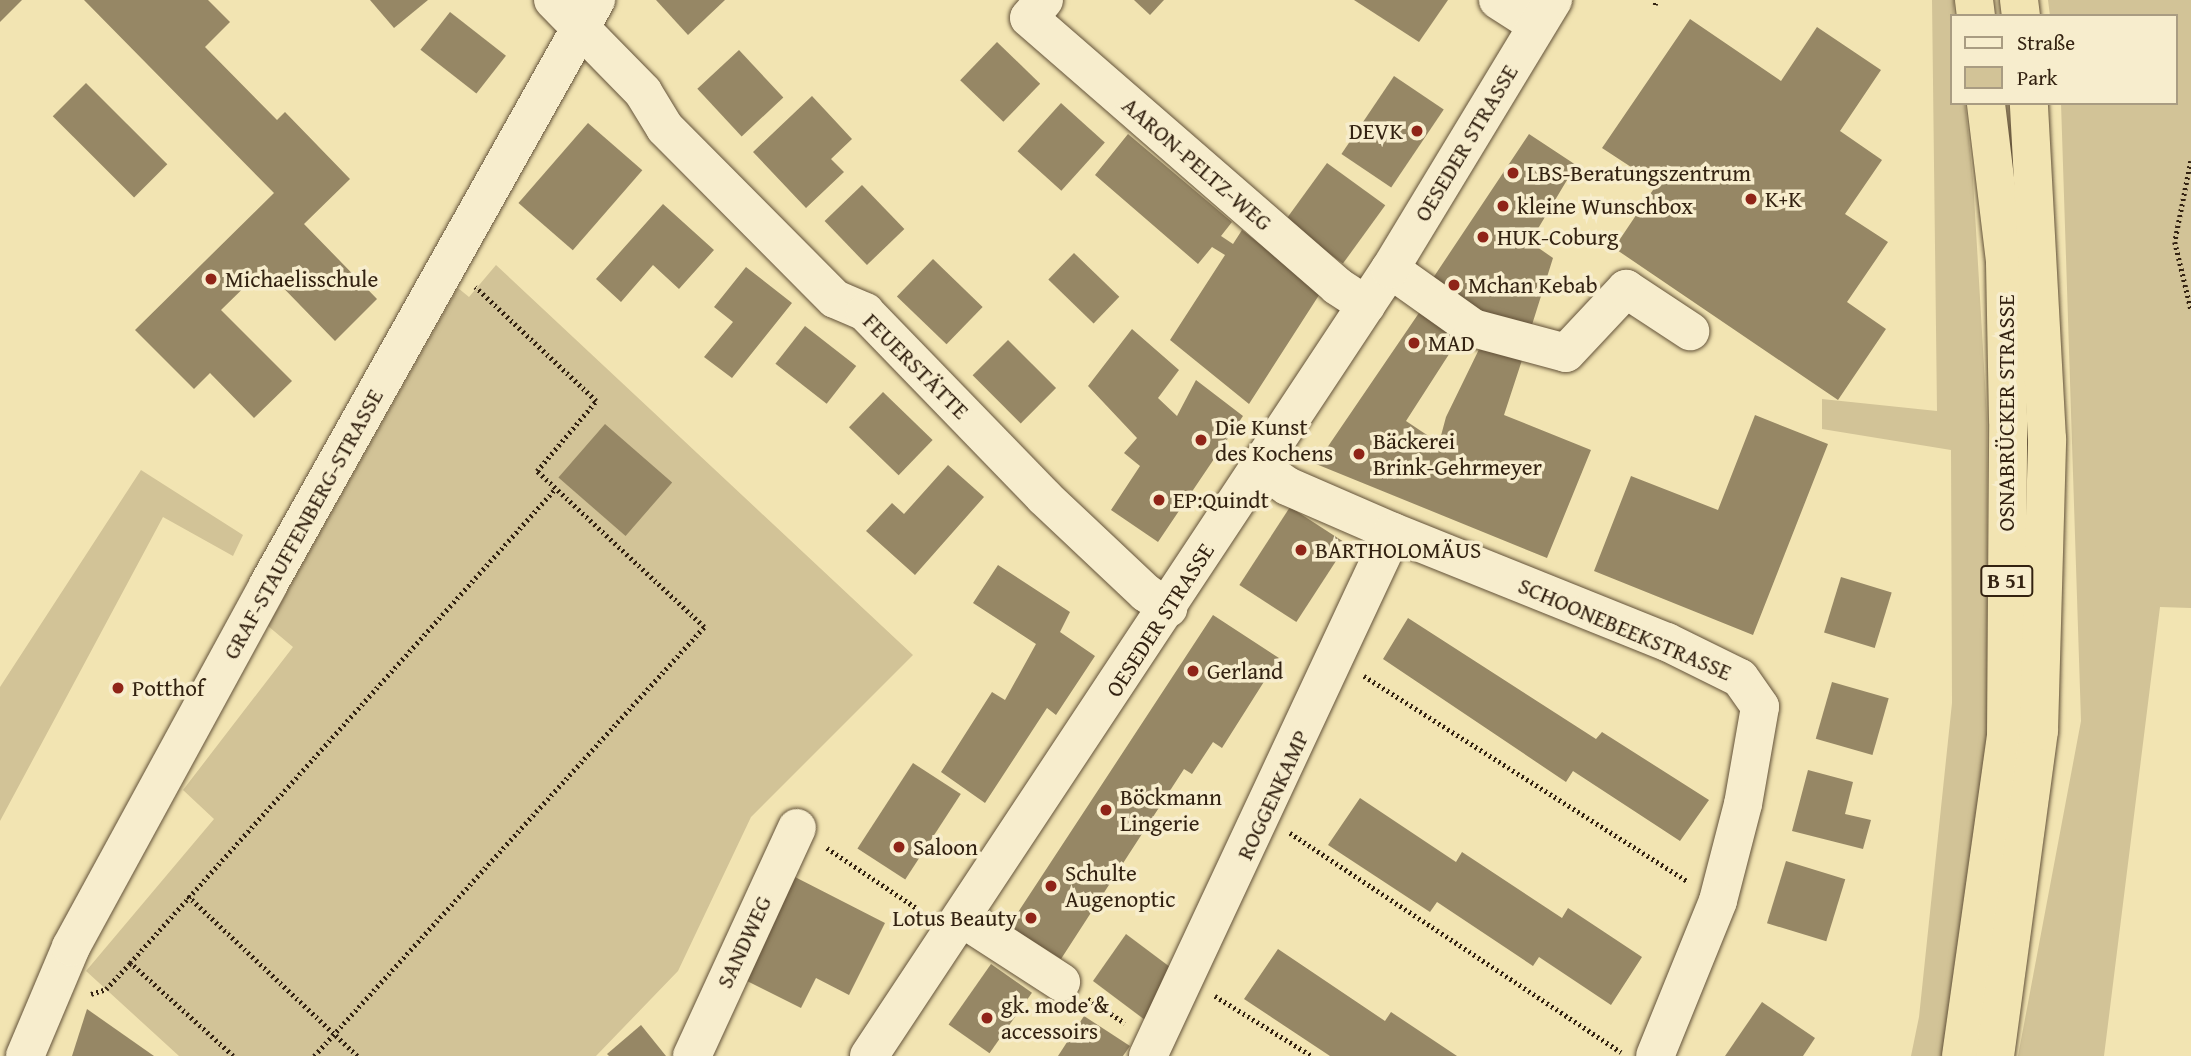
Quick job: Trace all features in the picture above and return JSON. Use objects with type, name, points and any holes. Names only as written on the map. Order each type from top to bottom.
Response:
[{"type":"highway","name":"OSNABRÜCKER STRASSE","points":[[1961,1056],[2006,737],[2008,419],[2005,261],[1986,105]]},
{"type":"highway","name":"OSNABRÜCKER STRASSE","points":[[1995,1056],[2039,731],[2047,439],[2029,105]]},
{"type":"street","points":[[1498,0],[1545,13]]},
{"type":"street","name":"GRAF-STAUFFENBERG-STRASSE","points":[[25,1056],[71,947],[268,585],[449,263],[576,8]]},
{"type":"street","name":"FEUERSTÄTTE","points":[[576,8],[643,92],[665,128],[835,299],[865,312],[1044,497],[1146,593],[1168,608]]},
{"type":"street","name":"AARON-PELTZ-WEG","points":[[1036,9],[1337,286],[1366,305]]},
{"type":"street","name":"OESEDER STRASSE","points":[[869,1056],[1390,269],[1545,13]]},
{"type":"street","points":[[1390,269],[1473,328],[1566,353],[1626,289],[1690,331]]},
{"type":"street","name":"SCHOONEBEEKSTRASSE","points":[[1260,467],[1287,486],[1393,532],[1667,642],[1740,678],[1760,707],[1743,804],[1718,901],[1655,1056]]},
{"type":"street","name":"ROGGENKAMP","points":[[1152,1049],[1337,659],[1393,532]]},
{"type":"street","name":"SANDWEG","points":[[692,1056],[797,828]]},
{"type":"street","points":[[957,925],[1061,982]]},
{"type":"path","points":[[2191,161],[2175,242],[2191,309]]},
{"type":"path","points":[[314,1056],[704,627],[537,471],[596,401],[449,263]]},
{"type":"path","points":[[106,989],[555,489]]},
{"type":"path","points":[[1337,659],[1718,901]]},
{"type":"path","points":[[1263,816],[1628,1056]]},
{"type":"path","points":[[797,828],[957,925]]},
{"type":"path","points":[[188,895],[358,1056]]},
{"type":"path","points":[[130,963],[233,1056]]},
{"type":"path","points":[[1186,978],[1312,1056]]},
{"type":"path","points":[[1061,982],[1152,1049]]},
{"type":"green space","points":[[1932,0],[1954,0],[1954,14],[1950,14],[1950,105],[1965,105],[1973,179],[1987,417],[1988,731],[1943,1056],[1911,1056],[1919,1017],[1952,703],[1951,450],[1822,429],[1822,399],[1937,411]]},
{"type":"green space","points":[[2048,0],[2191,0],[2191,608],[2160,607],[2104,1056],[2018,1056],[2081,721],[2061,105],[2177,105],[2177,14],[2050,14]]},
{"type":"green space","points":[[496,265],[913,655],[751,817],[678,971],[596,1056],[179,1056],[86,971],[214,819],[183,790],[293,647],[268,626],[458,288],[469,297]]},
{"type":"green space","points":[[141,470],[243,535],[233,556],[163,517],[0,821],[0,687]]},
{"type":"building","points":[[0,0],[22,0],[0,22]]},
{"type":"building","points":[[84,0],[208,0],[230,22],[205,47],[277,120],[285,112],[350,179],[304,224],[377,299],[335,341],[264,268],[221,310],[292,381],[254,418],[210,373],[194,389],[135,330],[274,193]]},
{"type":"building","points":[[370,0],[428,0],[394,28]]},
{"type":"building","points":[[656,0],[725,0],[688,35]]},
{"type":"building","points":[[1134,0],[1164,0],[1150,15]]},
{"type":"building","points":[[1354,0],[1448,0],[1419,42]]},
{"type":"building","points":[[450,12],[506,56],[476,94],[420,50]]},
{"type":"building","name":"K+K","points":[[1690,19],[1781,81],[1817,27],[1881,70],[1840,131],[1882,160],[1845,214],[1888,242],[1847,302],[1886,329],[1838,400],[1614,248],[1657,184],[1602,148]]},
{"type":"building","points":[[997,42],[1040,84],[1003,122],[960,80]]},
{"type":"building","points":[[739,50],[783,98],[742,136],[697,89]]},
{"type":"building","points":[[1394,76],[1444,110],[1391,187],[1341,154]]},
{"type":"building","points":[[86,83],[167,164],[134,198],[53,116]]},
{"type":"building","points":[[812,96],[852,139],[831,159],[844,172],[806,208],[753,152]]},
{"type":"building","points":[[1061,103],[1105,142],[1061,191],[1018,151]]},
{"type":"building","points":[[588,123],[642,170],[573,250],[518,203]]},
{"type":"building","points":[[1128,134],[1232,222],[1221,236],[1233,244],[1242,230],[1321,292],[1249,404],[1170,340],[1225,255],[1212,247],[1198,264],[1095,175]]},
{"type":"building","points":[[1529,134],[1576,165],[1530,242],[1553,258],[1531,328],[1473,313],[1431,281]]},
{"type":"building","points":[[1327,163],[1385,205],[1343,264],[1285,221]]},
{"type":"building","points":[[862,185],[904,229],[867,265],[825,221]]},
{"type":"building","points":[[663,204],[714,250],[679,289],[653,265],[621,302],[596,279]]},
{"type":"building","points":[[1074,253],[1119,297],[1094,323],[1048,280]]},
{"type":"building","points":[[933,259],[983,307],[947,344],[897,296]]},
{"type":"building","points":[[746,267],[792,303],[732,378],[704,357],[733,322],[714,307]]},
{"type":"building","points":[[1423,307],[1462,334],[1406,421],[1439,443],[1446,417],[1485,337],[1524,354],[1504,415],[1591,450],[1547,558],[1316,464]]},
{"type":"building","points":[[805,326],[856,366],[827,404],[775,364]]},
{"type":"building","points":[[1132,329],[1179,370],[1158,398],[1177,416],[1196,380],[1243,416],[1158,542],[1111,510],[1140,466],[1124,453],[1137,438],[1088,386]]},
{"type":"building","points":[[1008,340],[1056,388],[1021,423],[973,375]]},
{"type":"building","points":[[883,392],[933,440],[899,475],[849,427]]},
{"type":"building","points":[[1755,415],[1828,444],[1753,635],[1594,571],[1631,476],[1718,510]]},
{"type":"building","points":[[605,424],[672,482],[626,536],[558,478]]},
{"type":"building","points":[[948,465],[984,497],[915,575],[866,531],[892,503],[904,514]]},
{"type":"building","points":[[1290,507],[1347,544],[1296,622],[1239,585]]},
{"type":"building","points":[[998,565],[1070,612],[1060,632],[1095,656],[1056,715],[1047,708],[985,803],[941,772],[992,692],[1005,700],[1036,644],[973,603]]},
{"type":"building","points":[[1841,577],[1892,592],[1875,648],[1824,632]]},
{"type":"building","points":[[1213,615],[1279,658],[1222,748],[1213,742],[1192,774],[1184,769],[1061,959],[1009,926]]},
{"type":"building","points":[[1408,618],[1596,739],[1602,732],[1709,800],[1680,841],[1573,771],[1566,782],[1383,659]]},
{"type":"building","points":[[1832,682],[1889,698],[1872,755],[1816,739]]},
{"type":"building","points":[[913,763],[961,794],[905,880],[857,849]]},
{"type":"building","points":[[1808,770],[1853,782],[1845,814],[1871,820],[1863,849],[1792,831]]},
{"type":"building","points":[[1360,798],[1456,862],[1462,852],[1562,918],[1568,908],[1642,957],[1611,1005],[1539,957],[1533,966],[1437,902],[1430,912],[1328,845]]},
{"type":"building","points":[[1786,861],[1845,879],[1826,941],[1767,923]]},
{"type":"building","points":[[795,877],[885,923],[849,995],[816,978],[801,1008],[743,979]]},
{"type":"building","points":[[1126,934],[1170,967],[1149,1023],[1093,981]]},
{"type":"building","points":[[1278,949],[1385,1021],[1391,1012],[1457,1056],[1330,1056],[1244,999]]},
{"type":"building","points":[[991,964],[1032,993],[990,1053],[949,1025]]},
{"type":"building","points":[[1762,1002],[1815,1038],[1803,1056],[1725,1056]]},
{"type":"building","points":[[87,1009],[154,1056],[72,1056]]},
{"type":"building","points":[[1084,1016],[1130,1046],[1123,1056],[1058,1056]]},
{"type":"building","points":[[641,1025],[666,1056],[607,1054]]},
{"type":"place","name":"DEVK","points":[[1417,131]]},
{"type":"place","name":"LBS-Beratungszentrum","points":[[1513,173]]},
{"type":"place","name":"K+K","points":[[1751,199]]},
{"type":"place","name":"kleine Wunschbox","points":[[1503,206]]},
{"type":"place","name":"HUK-Coburg","points":[[1483,237]]},
{"type":"place","name":"Michaelisschule","points":[[211,279]]},
{"type":"place","name":"Mchan Kebab","points":[[1454,285]]},
{"type":"place","name":"MAD","points":[[1414,343]]},
{"type":"place","name":"Die Kunst des Kochens","points":[[1201,440]]},
{"type":"place","name":"Bäckerei Brink-Gehrmeyer","points":[[1359,454]]},
{"type":"place","name":"EP:Quindt","points":[[1159,500]]},
{"type":"place","name":"BARTHOLOMÄUS","points":[[1301,550]]},
{"type":"place","name":"Gerland","points":[[1193,671]]},
{"type":"place","name":"Potthof","points":[[118,688]]},
{"type":"place","name":"Böckmann Lingerie","points":[[1106,810]]},
{"type":"place","name":"Saloon","points":[[899,847]]},
{"type":"place","name":"Schulte Augenoptic","points":[[1051,886]]},
{"type":"place","name":"Lotus Beauty","points":[[1031,918]]},
{"type":"place","name":"gk. mode & accessoirs","points":[[987,1018]]}]
